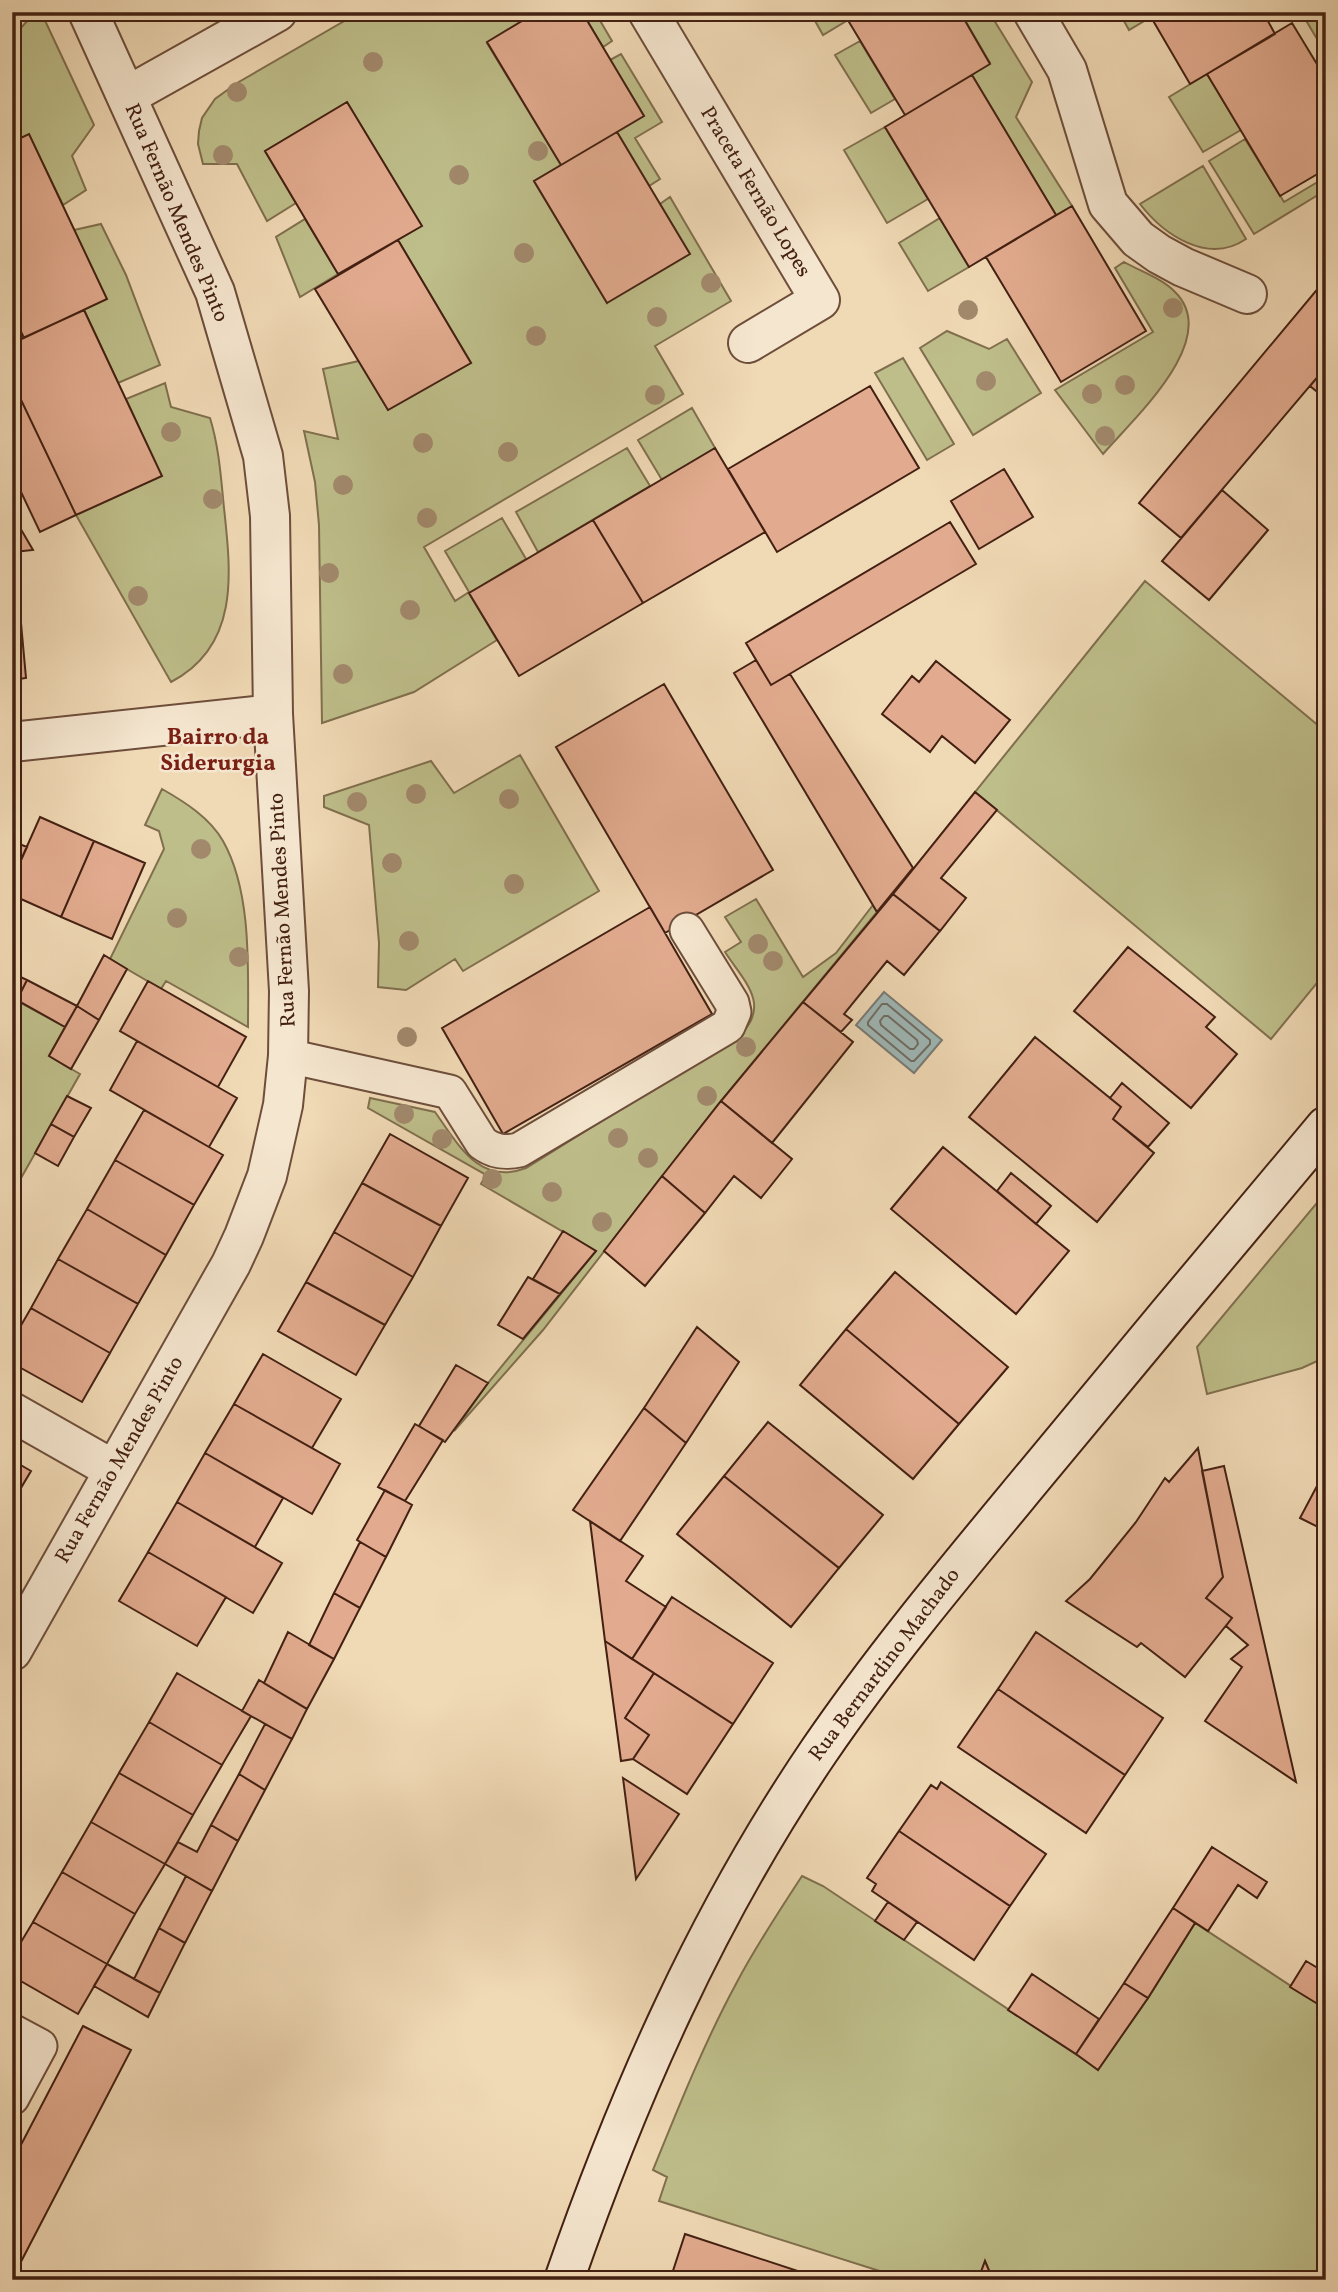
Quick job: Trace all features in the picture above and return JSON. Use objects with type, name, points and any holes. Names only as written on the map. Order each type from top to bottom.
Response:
[{"type":"street","name":"Rua Fernão Mendes Pinto","points":[[12,1651],[244,1236],[260,1196],[273,1150],[283,1105],[288,1056],[289,990],[273,714],[270,516],[263,456],[215,292],[88,12]]},
{"type":"street","points":[[127,96],[277,12]]},
{"type":"street","name":"Praceta Fernão Lopes","points":[[648,12],[820,300],[748,343]]},
{"type":"street","points":[[1033,12],[1067,70],[1108,204],[1138,239],[1159,254],[1183,267],[1247,293]]},
{"type":"street","points":[[12,742],[273,714]]},
{"type":"street","name":"Rua Bernardino Machado","points":[[564,2280],[610,2152],[670,2012],[729,1900],[818,1752],[943,1586],[1326,1125]]},
{"type":"street","points":[[12,1412],[114,1470]]},
{"type":"lane","points":[[288,1056],[450,1092],[482,1143],[490,1149],[505,1153],[519,1150],[728,1026],[734,1012],[732,1003],[687,930]]},
{"type":"lane","points":[[12,2031],[40,2046],[12,2098]]},
{"type":"green space","points":[[36,12],[41,12],[94,125],[72,156],[86,190],[63,205],[29,135],[15,141],[12,136],[12,37]]},
{"type":"green space","points":[[360,12],[537,12],[487,43],[561,165],[534,181],[607,303],[660,204],[670,197],[731,301],[655,346],[683,394],[424,547],[455,601],[469,592],[445,551],[502,518],[526,559],[469,593],[497,640],[414,692],[322,723],[319,525],[315,482],[304,431],[338,439],[323,369],[359,361],[388,410],[471,363],[398,240],[421,226],[347,102],[265,151],[296,203],[267,221],[237,164],[203,164],[198,144],[202,118],[215,99],[237,83]]},
{"type":"green space","points":[[582,12],[595,12],[612,41],[603,47]]},
{"type":"green space","points":[[810,12],[843,12],[848,20],[823,35]]},
{"type":"green space","points":[[960,12],[989,12],[1032,82],[1016,117],[1072,206],[1056,215],[972,75],[990,63]]},
{"type":"green space","points":[[1119,12],[1148,12],[1151,17],[1129,30]]},
{"type":"green space","points":[[1301,12],[1326,12],[1326,54]]},
{"type":"green space","points":[[860,41],[895,99],[871,113],[835,55]]},
{"type":"green space","points":[[621,54],[662,122],[635,138],[660,179],[649,186],[617,132],[644,116],[610,60]]},
{"type":"green space","points":[[1207,74],[1241,130],[1203,152],[1169,97]]},
{"type":"green space","points":[[885,127],[928,199],[887,223],[844,150]]},
{"type":"green space","points":[[1245,139],[1284,202],[1326,177],[1326,190],[1254,234],[1209,161]]},
{"type":"green space","points":[[1203,166],[1246,239],[1232,246],[1202,248],[1188,243],[1161,226],[1140,204]]},
{"type":"green space","points":[[940,218],[969,267],[928,291],[899,243]]},
{"type":"green space","points":[[305,219],[338,274],[300,297],[276,237]]},
{"type":"green space","points":[[101,224],[126,275],[160,365],[118,383],[84,310],[74,230]]},
{"type":"green space","points":[[1124,262],[1158,279],[1175,292],[1187,311],[1188,332],[1181,355],[1168,378],[1103,454],[1055,390],[1153,332],[1115,268]]},
{"type":"green space","points":[[947,331],[989,349],[1007,339],[1041,393],[973,435],[920,348]]},
{"type":"green space","points":[[903,358],[954,444],[927,460],[875,373]]},
{"type":"green space","points":[[165,383],[171,407],[210,418],[219,463],[228,558],[226,606],[220,628],[209,649],[193,667],[171,682],[76,515],[161,476],[126,399]]},
{"type":"green space","points":[[692,408],[715,448],[662,480],[638,440]]},
{"type":"green space","points":[[627,448],[650,486],[538,552],[516,512]]},
{"type":"green space","points":[[1145,581],[1326,732],[1326,972],[1271,1039],[975,792]]},
{"type":"green space","points":[[520,755],[599,891],[463,971],[455,959],[406,990],[378,987],[379,943],[369,825],[324,807],[324,796],[431,761],[454,793]]},
{"type":"green space","points":[[162,789],[188,805],[211,825],[223,841],[232,861],[244,907],[248,1027],[166,981],[161,989],[110,959],[164,849],[159,831],[145,825]]},
{"type":"green space","points":[[756,899],[803,977],[836,953],[873,905],[877,912],[721,1101],[543,1330],[454,1431],[488,1383],[596,1251],[481,1184],[486,1175],[368,1108],[370,1098],[435,1112],[462,1149],[483,1167],[510,1172],[526,1168],[741,1034],[750,1023],[754,1002],[746,982],[725,952],[741,942],[725,917]]},
{"type":"green space","points":[[12,998],[65,1027],[49,1056],[80,1074],[12,1194]]},
{"type":"green space","points":[[1326,1192],[1326,1357],[1302,1368],[1207,1394],[1197,1347]]},
{"type":"green space","points":[[802,1876],[823,1886],[1098,2069],[1148,1998],[1195,1923],[1326,2009],[1326,2280],[993,2280],[985,2261],[978,2280],[908,2280],[659,2201],[667,2177],[653,2170],[692,2075],[744,1969]]},
{"type":"water","points":[[884,992],[942,1040],[914,1073],[856,1025]]},
{"type":"building","points":[[537,12],[582,12],[644,116],[561,165],[487,42]]},
{"type":"building","points":[[843,12],[960,12],[990,64],[905,115]]},
{"type":"building","points":[[1148,12],[1263,12],[1275,34],[1190,84]]},
{"type":"building","points":[[1292,23],[1326,79],[1326,169],[1280,196],[1207,74]]},
{"type":"building","points":[[972,75],[1056,215],[969,267],[885,127]]},
{"type":"building","points":[[347,102],[422,226],[338,274],[265,151]]},
{"type":"building","points":[[617,132],[690,254],[607,303],[534,181]]},
{"type":"building","points":[[29,134],[107,299],[24,338],[12,313],[12,142]]},
{"type":"building","points":[[1072,206],[1146,331],[1061,382],[986,257]]},
{"type":"building","points":[[398,240],[471,363],[388,410],[315,289]]},
{"type":"building","points":[[1325,280],[1326,367],[1181,538],[1139,503]]},
{"type":"building","points":[[84,310],[162,476],[76,515],[12,381],[12,343]]},
{"type":"building","points":[[12,313],[24,338],[12,343]]},
{"type":"building","points":[[1326,367],[1326,399],[1310,386]]},
{"type":"building","points":[[12,381],[76,515],[40,532],[12,473]]},
{"type":"building","points":[[870,386],[919,468],[777,552],[728,469]]},
{"type":"building","points":[[715,448],[765,532],[643,603],[593,520]]},
{"type":"building","points":[[1004,469],[1033,517],[979,549],[951,501]]},
{"type":"building","points":[[1222,490],[1268,530],[1209,600],[1162,561]]},
{"type":"building","points":[[593,520],[643,603],[519,676],[469,593]]},
{"type":"building","points":[[950,522],[976,564],[771,685],[746,643]]},
{"type":"building","points":[[12,526],[19,526],[33,550],[14,552],[17,580],[12,580]]},
{"type":"building","points":[[18,590],[26,678],[12,680],[12,591]]},
{"type":"building","points":[[756,660],[771,685],[790,674],[913,868],[877,912],[734,673]]},
{"type":"building","points":[[936,661],[1010,720],[975,763],[942,736],[930,752],[882,714],[912,676],[919,682]]},
{"type":"building","points":[[664,684],[773,870],[665,933],[556,747]]},
{"type":"building","points":[[975,792],[997,810],[941,878],[966,898],[940,931],[893,894]]},
{"type":"building","points":[[40,817],[94,841],[61,917],[12,895],[12,880]]},
{"type":"building","points":[[12,841],[27,847],[12,880]]},
{"type":"building","points":[[94,841],[145,863],[112,939],[61,917]]},
{"type":"building","points":[[893,894],[940,931],[904,975],[887,961],[844,1014],[852,1020],[841,1032],[803,1002]]},
{"type":"building","points":[[650,907],[712,1014],[503,1134],[442,1028]]},
{"type":"building","points":[[1128,947],[1215,1017],[1206,1027],[1237,1054],[1191,1108],[1074,1011]]},
{"type":"building","points":[[104,955],[127,969],[99,1020],[77,1006]]},
{"type":"building","points":[[12,973],[27,980],[17,1000],[12,998]]},
{"type":"building","points":[[27,980],[77,1006],[65,1027],[17,1000]]},
{"type":"building","points":[[148,981],[246,1037],[218,1087],[120,1031]]},
{"type":"building","points":[[803,1002],[853,1042],[772,1143],[721,1101]]},
{"type":"building","points":[[77,1006],[99,1020],[71,1069],[49,1056]]},
{"type":"building","points":[[1035,1037],[1121,1107],[1113,1119],[1154,1153],[1097,1222],[969,1117]]},
{"type":"building","points":[[137,1041],[237,1098],[209,1147],[110,1090]]},
{"type":"building","points":[[1122,1083],[1169,1123],[1148,1147],[1113,1119],[1121,1107],[1110,1098]]},
{"type":"building","points":[[67,1096],[91,1108],[74,1137],[51,1124]]},
{"type":"building","points":[[721,1101],[792,1159],[761,1198],[734,1176],[705,1213],[662,1176]]},
{"type":"building","points":[[144,1110],[223,1155],[194,1205],[115,1160]]},
{"type":"building","points":[[51,1124],[74,1137],[58,1166],[35,1153]]},
{"type":"building","points":[[390,1134],[468,1178],[441,1226],[362,1183]]},
{"type":"building","points":[[943,1147],[1069,1251],[1016,1314],[891,1209]]},
{"type":"building","points":[[115,1160],[194,1205],[166,1255],[87,1209]]},
{"type":"building","points":[[1011,1173],[1051,1206],[1036,1224],[997,1191]]},
{"type":"building","points":[[662,1176],[705,1213],[645,1286],[604,1251]]},
{"type":"building","points":[[362,1183],[441,1226],[413,1277],[334,1232]]},
{"type":"building","points":[[87,1209],[166,1255],[138,1304],[58,1259]]},
{"type":"building","points":[[563,1231],[596,1251],[560,1294],[533,1279]]},
{"type":"building","points":[[334,1232],[413,1277],[385,1325],[306,1282]]},
{"type":"building","points":[[58,1259],[138,1304],[110,1353],[31,1308]]},
{"type":"building","points":[[895,1272],[1008,1367],[959,1424],[846,1329]]},
{"type":"building","points":[[528,1277],[560,1294],[523,1339],[498,1325]]},
{"type":"building","points":[[306,1282],[385,1325],[356,1375],[278,1331]]},
{"type":"building","points":[[31,1308],[110,1353],[82,1402],[12,1363],[12,1341]]},
{"type":"building","points":[[697,1327],[739,1362],[686,1443],[644,1408]]},
{"type":"building","points":[[846,1329],[959,1424],[913,1479],[800,1385]]},
{"type":"building","points":[[263,1354],[341,1399],[312,1448],[234,1404]]},
{"type":"building","points":[[456,1365],[488,1383],[445,1442],[419,1426]]},
{"type":"building","points":[[234,1404],[340,1464],[312,1514],[205,1453]]},
{"type":"building","points":[[644,1408],[686,1443],[620,1541],[573,1510]]},
{"type":"building","points":[[768,1422],[883,1515],[839,1568],[724,1476]]},
{"type":"building","points":[[415,1424],[443,1440],[405,1501],[378,1487]]},
{"type":"building","points":[[1198,1448],[1223,1577],[1206,1598],[1232,1618],[1185,1677],[1141,1643],[1137,1647],[1066,1601],[1090,1579],[1136,1522],[1165,1478],[1169,1482]]},
{"type":"building","points":[[205,1453],[283,1498],[255,1547],[177,1502]]},
{"type":"building","points":[[12,1460],[31,1471],[12,1503]]},
{"type":"building","points":[[1224,1466],[1296,1782],[1205,1721],[1242,1667],[1231,1659],[1248,1645],[1226,1626],[1232,1618],[1206,1598],[1223,1577],[1202,1471]]},
{"type":"building","points":[[1326,1469],[1326,1531],[1300,1518]]},
{"type":"building","points":[[724,1476],[839,1568],[791,1627],[677,1534]]},
{"type":"building","points":[[385,1490],[412,1505],[386,1557],[357,1540]]},
{"type":"building","points":[[177,1502],[282,1563],[253,1613],[148,1552]]},
{"type":"building","points":[[590,1521],[643,1556],[626,1581],[666,1607],[632,1659],[605,1641]]},
{"type":"building","points":[[360,1542],[386,1557],[360,1608],[334,1593]]},
{"type":"building","points":[[148,1552],[226,1597],[197,1646],[119,1601]]},
{"type":"building","points":[[334,1593],[360,1608],[334,1659],[309,1645]]},
{"type":"building","points":[[672,1597],[773,1663],[733,1724],[632,1659]]},
{"type":"building","points":[[288,1632],[334,1659],[307,1709],[264,1683]]},
{"type":"building","points":[[1036,1632],[1163,1718],[1125,1775],[998,1689]]},
{"type":"building","points":[[605,1641],[654,1673],[625,1718],[649,1735],[633,1759],[621,1761]]},
{"type":"building","points":[[177,1673],[251,1716],[222,1765],[149,1722]]},
{"type":"building","points":[[654,1673],[733,1724],[687,1794],[633,1759],[649,1735],[625,1718]]},
{"type":"building","points":[[259,1680],[307,1709],[292,1739],[242,1711]]},
{"type":"building","points":[[998,1689],[1125,1775],[1086,1833],[958,1747]]},
{"type":"building","points":[[149,1722],[222,1765],[193,1815],[119,1773]]},
{"type":"building","points":[[265,1724],[292,1739],[265,1790],[239,1774]]},
{"type":"building","points":[[119,1773],[193,1815],[165,1864],[91,1822]]},
{"type":"building","points":[[239,1774],[265,1790],[238,1841],[211,1825]]},
{"type":"building","points":[[623,1778],[679,1814],[636,1879]]},
{"type":"building","points":[[941,1782],[1046,1854],[1010,1906],[899,1831],[931,1785],[937,1789]]},
{"type":"building","points":[[91,1822],[165,1864],[135,1914],[62,1872]]},
{"type":"building","points":[[211,1825],[238,1841],[212,1891],[165,1864],[178,1842],[197,1852]]},
{"type":"building","points":[[899,1831],[1010,1906],[974,1960],[872,1891],[876,1884],[867,1878]]},
{"type":"building","points":[[1212,1847],[1267,1882],[1257,1898],[1238,1885],[1208,1931],[1173,1908]]},
{"type":"building","points":[[62,1872],[135,1914],[107,1964],[33,1922]]},
{"type":"building","points":[[186,1876],[212,1891],[185,1943],[159,1928]]},
{"type":"building","points":[[888,1902],[917,1922],[904,1940],[875,1921]]},
{"type":"building","points":[[1173,1908],[1195,1923],[1148,1998],[1124,1983]]},
{"type":"building","points":[[33,1922],[107,1964],[78,2014],[12,1976],[12,1957]]},
{"type":"building","points":[[159,1928],[185,1943],[160,1993],[134,1979]]},
{"type":"building","points":[[1306,1961],[1326,1973],[1326,2009],[1290,1987]]},
{"type":"building","points":[[107,1964],[160,1993],[148,2017],[94,1986]]},
{"type":"building","points":[[1032,1974],[1099,2019],[1076,2054],[1008,2010]]},
{"type":"building","points":[[1124,1983],[1148,1998],[1098,2070],[1076,2054]]},
{"type":"building","points":[[83,2026],[131,2050],[12,2279],[12,2162]]},
{"type":"building","points":[[685,2234],[825,2280],[670,2280]]},
{"type":"building","points":[[985,2261],[993,2280],[978,2280]]},
{"type":"district","name":"Bairro da Siderurgia","points":[[218,751]]}]
